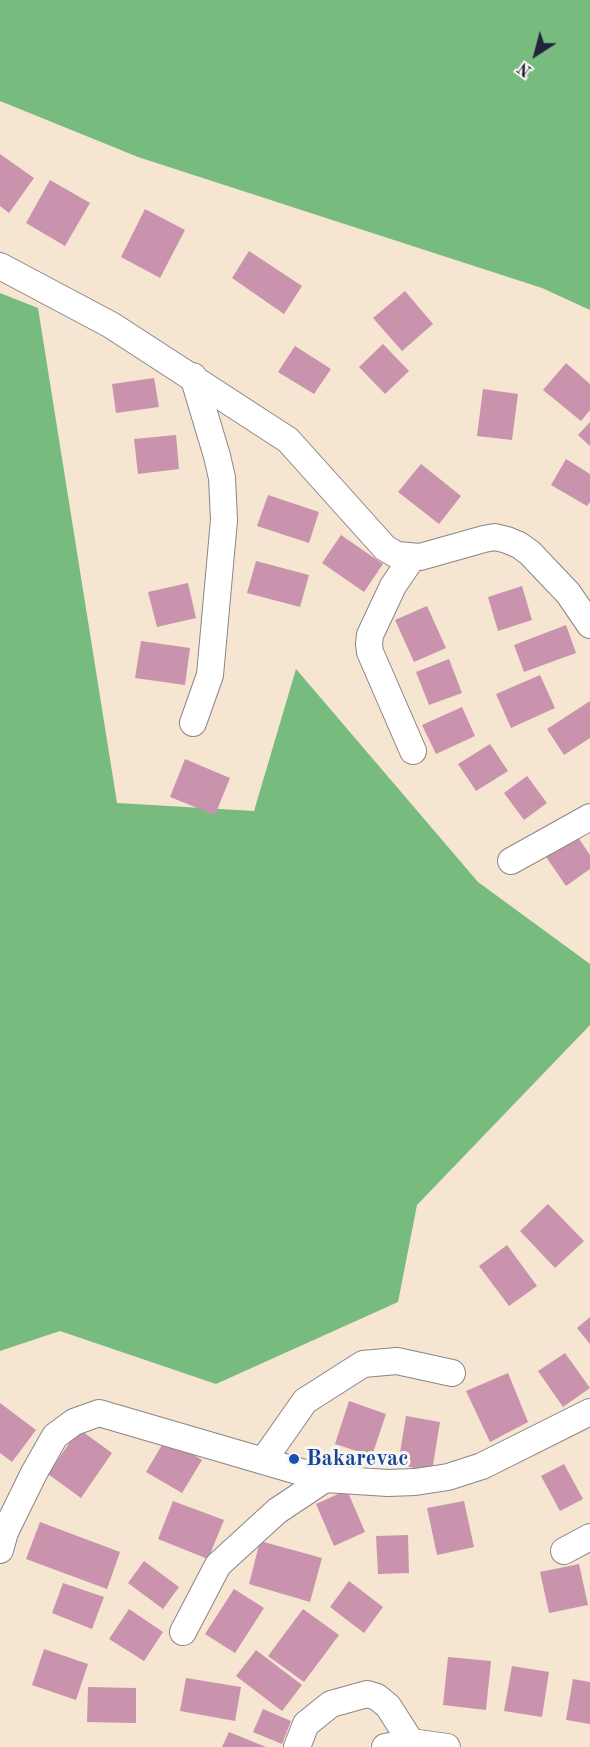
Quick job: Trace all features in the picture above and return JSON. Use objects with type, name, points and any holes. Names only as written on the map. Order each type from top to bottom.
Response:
[{"type":"street","points":[[0,266],[111,325],[193,376],[288,440],[385,548],[397,555],[412,558],[484,539],[495,537],[507,540],[530,553],[549,572],[568,593],[590,625]]},
{"type":"street","points":[[193,376],[222,478],[224,520],[210,675],[193,723]]},
{"type":"street","points":[[412,558],[393,586],[370,635],[369,644],[370,652],[413,751]]},
{"type":"street","points":[[511,861],[590,817]]},
{"type":"street","points":[[263,1461],[305,1401],[363,1364],[397,1361],[452,1373]]},
{"type":"street","points":[[0,1550],[5,1532],[29,1482],[55,1436],[74,1422],[99,1413],[325,1479],[388,1483],[448,1477],[482,1466],[590,1412]]},
{"type":"street","points":[[183,1632],[218,1565],[277,1511],[325,1479]]},
{"type":"street","points":[[564,1551],[590,1537]]},
{"type":"street","points":[[297,1747],[306,1724],[331,1704],[367,1694],[377,1697],[388,1706],[411,1742]]},
{"type":"street","points":[[385,1747],[411,1742],[447,1747]]},
{"type":"green space","points":[[0,0],[590,0],[590,310],[542,288],[138,157],[0,101]]},
{"type":"green space","points":[[0,293],[38,308],[117,803],[254,811],[296,669],[478,882],[590,964],[590,1025],[417,1205],[398,1302],[216,1384],[60,1331],[0,1351]]},
{"type":"building","points":[[0,154],[34,178],[9,213],[0,206]]},
{"type":"building","points":[[50,180],[90,203],[65,246],[26,223]]},
{"type":"building","points":[[145,209],[185,230],[160,278],[121,257]]},
{"type":"building","points":[[249,251],[302,286],[284,314],[232,278]]},
{"type":"building","points":[[405,291],[433,324],[402,351],[373,318]]},
{"type":"building","points":[[383,344],[409,371],[385,394],[359,367]]},
{"type":"building","points":[[295,346],[331,369],[314,394],[278,372]]},
{"type":"building","points":[[566,363],[590,384],[590,410],[581,421],[543,390]]},
{"type":"building","points":[[154,378],[159,407],[116,413],[112,384]]},
{"type":"building","points":[[483,389],[518,394],[512,440],[477,436]]},
{"type":"building","points":[[590,422],[590,446],[578,435]]},
{"type":"building","points":[[176,435],[179,469],[138,474],[134,439]]},
{"type":"building","points":[[566,459],[590,474],[590,502],[587,506],[551,485]]},
{"type":"building","points":[[421,464],[461,496],[439,524],[398,492]]},
{"type":"building","points":[[268,495],[319,512],[309,543],[257,526]]},
{"type":"building","points":[[341,535],[383,564],[364,592],[322,563]]},
{"type":"building","points":[[256,561],[309,575],[300,607],[247,593]]},
{"type":"building","points":[[188,583],[196,618],[157,627],[148,592]]},
{"type":"building","points":[[522,586],[532,620],[498,631],[488,597]]},
{"type":"building","points":[[427,606],[446,648],[414,662],[395,620]]},
{"type":"building","points":[[566,625],[576,653],[524,672],[514,645]]},
{"type":"building","points":[[141,641],[190,648],[185,685],[135,678]]},
{"type":"building","points":[[449,659],[462,693],[429,705],[416,672]]},
{"type":"building","points":[[540,675],[555,708],[511,728],[496,694]]},
{"type":"building","points":[[590,701],[590,738],[564,755],[547,729]]},
{"type":"building","points":[[462,707],[475,736],[436,754],[422,725]]},
{"type":"building","points":[[490,744],[508,771],[476,791],[458,764]]},
{"type":"building","points":[[185,759],[230,778],[215,815],[170,797]]},
{"type":"building","points":[[527,776],[547,803],[524,820],[504,793]]},
{"type":"building","points":[[573,830],[590,855],[590,869],[566,886],[542,851]]},
{"type":"building","points":[[548,1204],[584,1241],[555,1268],[520,1231]]},
{"type":"building","points":[[507,1245],[537,1286],[509,1306],[479,1266]]},
{"type":"building","points":[[590,1317],[590,1344],[577,1328]]},
{"type":"building","points":[[565,1353],[590,1388],[563,1407],[538,1371]]},
{"type":"building","points":[[508,1373],[528,1422],[490,1442],[466,1391]]},
{"type":"building","points":[[349,1401],[386,1414],[372,1456],[335,1444]]},
{"type":"building","points":[[0,1403],[36,1430],[12,1462],[0,1453]]},
{"type":"building","points":[[406,1416],[440,1422],[432,1471],[398,1465]]},
{"type":"building","points":[[79,1429],[112,1453],[81,1498],[48,1474]]},
{"type":"building","points":[[166,1438],[202,1460],[182,1493],[146,1472]]},
{"type":"building","points":[[564,1464],[583,1499],[560,1511],[541,1476]]},
{"type":"building","points":[[347,1490],[365,1532],[334,1546],[316,1504]]},
{"type":"building","points":[[173,1501],[224,1520],[208,1559],[158,1539]]},
{"type":"building","points":[[464,1501],[474,1547],[437,1555],[427,1508]]},
{"type":"building","points":[[40,1522],[120,1552],[107,1589],[26,1559]]},
{"type":"building","points":[[408,1535],[409,1573],[378,1574],[376,1536]]},
{"type":"building","points":[[260,1541],[322,1558],[310,1602],[249,1584]]},
{"type":"building","points":[[144,1561],[179,1587],[163,1609],[128,1583]]},
{"type":"building","points":[[579,1564],[588,1605],[549,1613],[540,1572]]},
{"type":"building","points":[[349,1581],[383,1607],[364,1633],[330,1607]]},
{"type":"building","points":[[63,1583],[104,1597],[92,1629],[52,1613]]},
{"type":"building","points":[[234,1589],[264,1608],[235,1653],[205,1634]]},
{"type":"building","points":[[129,1609],[163,1632],[144,1661],[109,1639]]},
{"type":"building","points":[[303,1609],[339,1635],[304,1682],[268,1656]]},
{"type":"building","points":[[44,1649],[88,1664],[76,1700],[32,1685]]},
{"type":"building","points":[[256,1650],[302,1685],[282,1711],[236,1676]]},
{"type":"building","points":[[448,1657],[491,1661],[486,1710],[443,1705]]},
{"type":"building","points":[[512,1666],[549,1672],[542,1717],[504,1711]]},
{"type":"building","points":[[186,1678],[241,1687],[235,1721],[180,1711]]},
{"type":"building","points":[[573,1679],[590,1682],[590,1724],[566,1720]]},
{"type":"building","points":[[88,1687],[136,1688],[136,1723],[87,1722]]},
{"type":"building","points":[[263,1709],[291,1721],[282,1744],[253,1732]]},
{"type":"building","points":[[229,1732],[266,1747],[222,1747]]},
{"type":"place","name":"Bakarevac","points":[[294,1459]]}]
